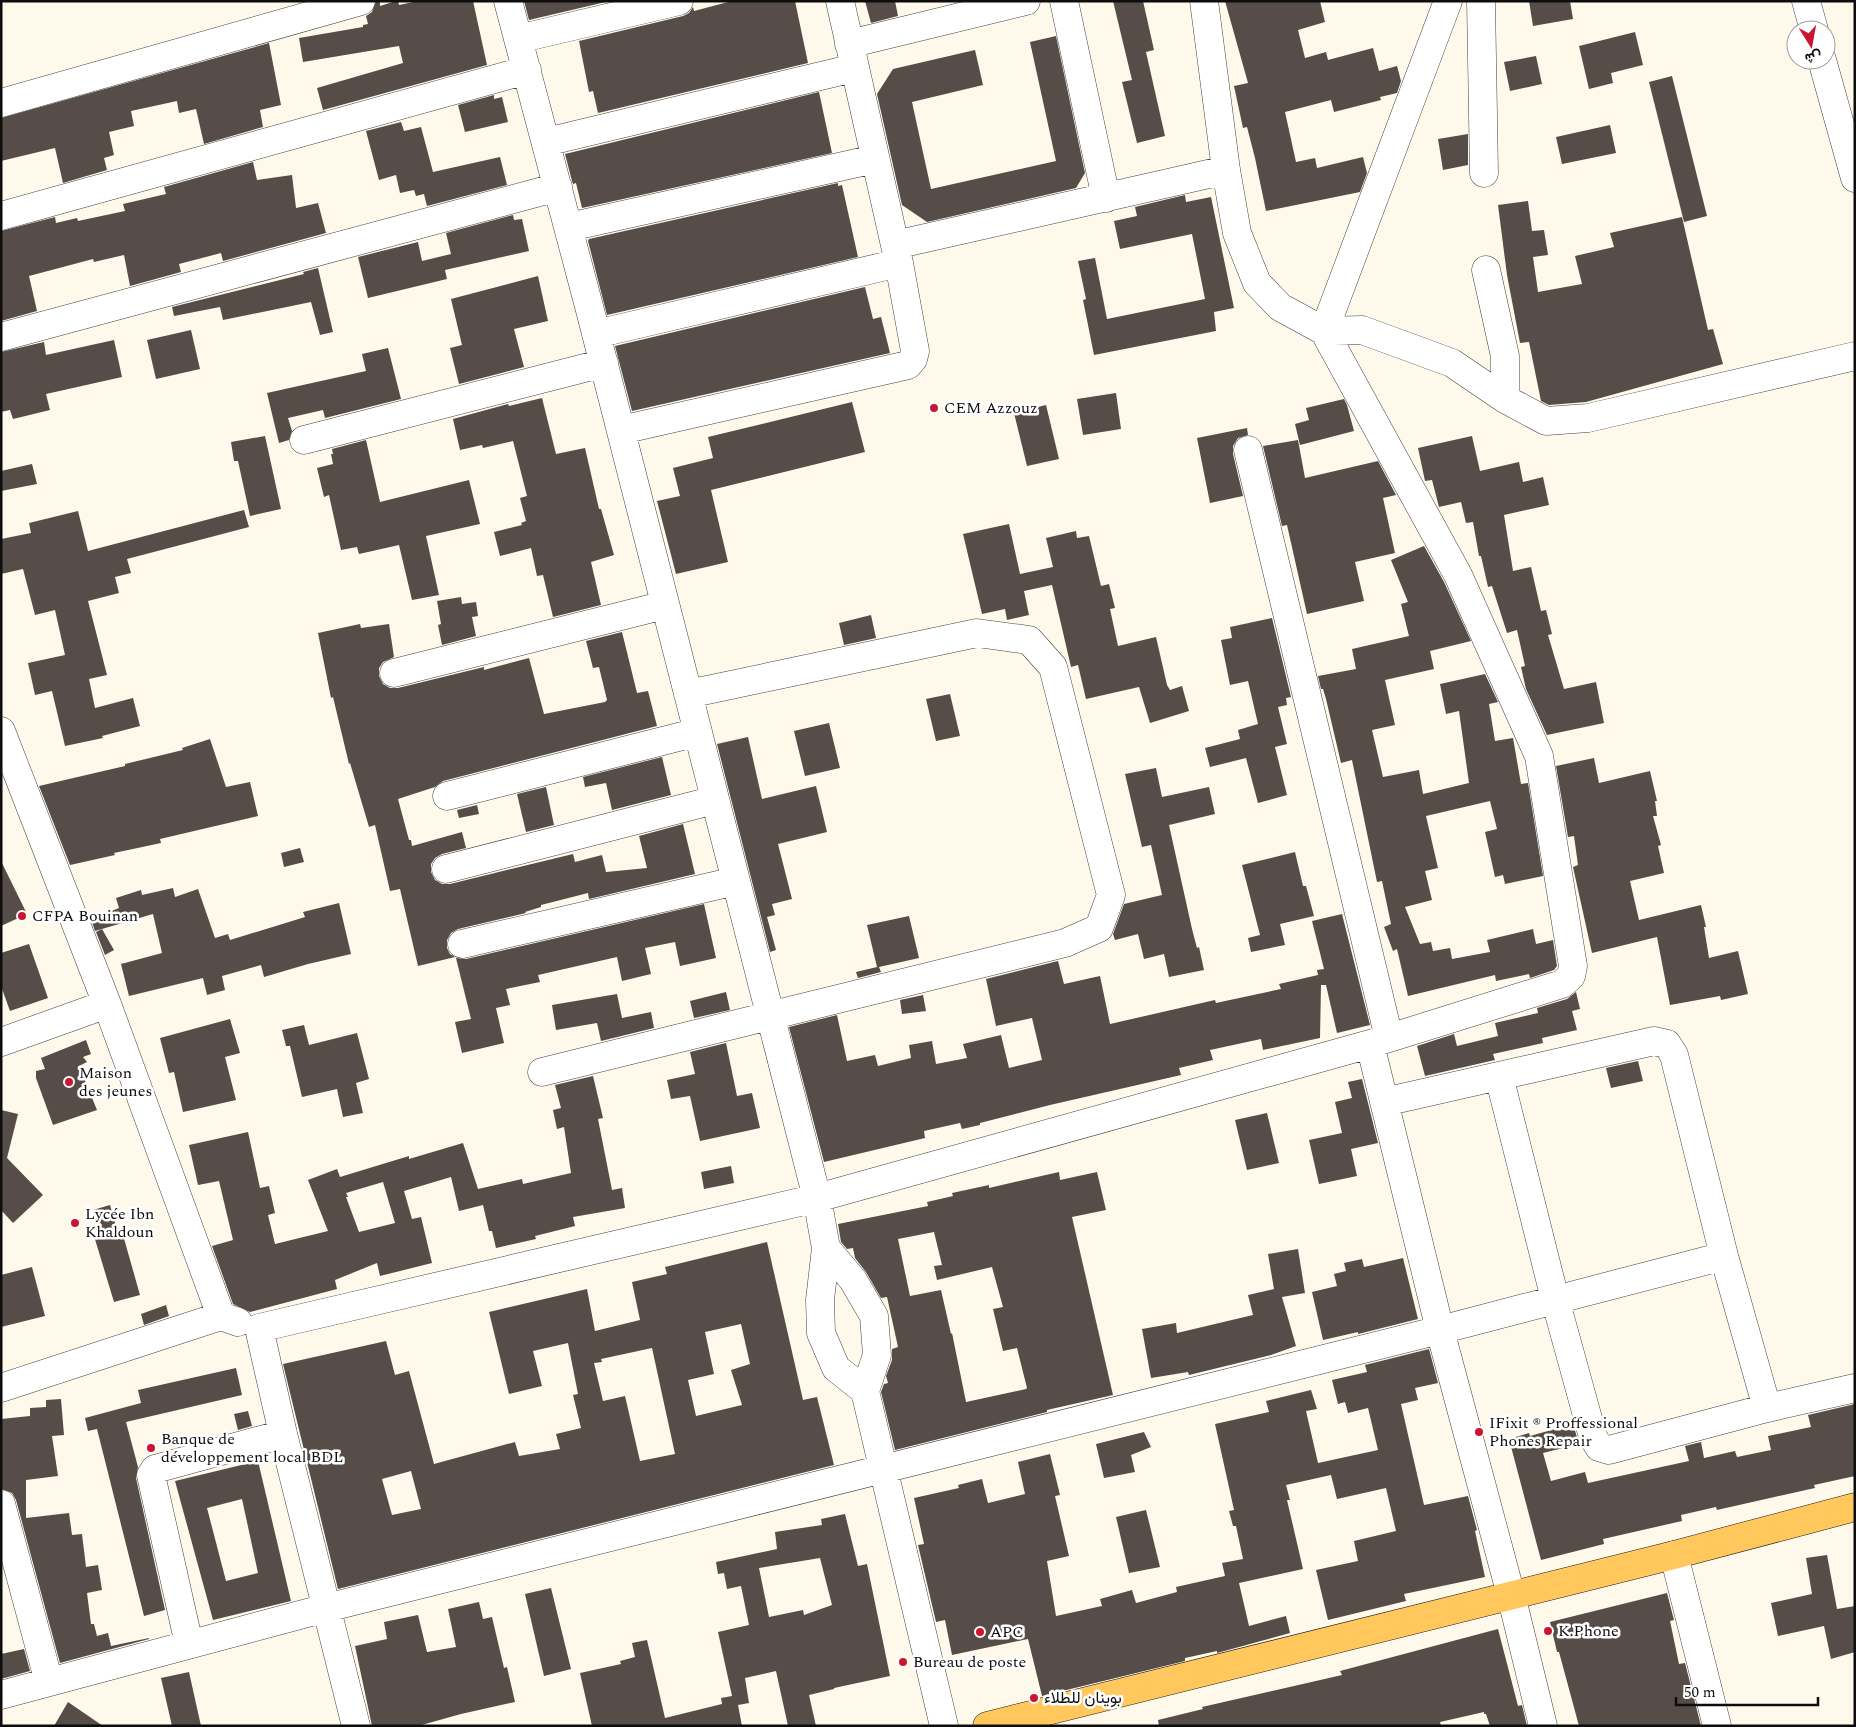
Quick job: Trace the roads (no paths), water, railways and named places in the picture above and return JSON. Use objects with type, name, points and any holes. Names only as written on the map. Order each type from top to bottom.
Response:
[{"type":"main road","points":[[987,1726],[1855,1508]]},
{"type":"street","points":[[1,103],[361,1]]},
{"type":"street","points":[[508,1],[604,363],[817,1198],[826,1248],[820,1300],[822,1333],[836,1368],[865,1391]]},
{"type":"street","points":[[518,39],[679,1]]},
{"type":"street","points":[[621,430],[908,365],[913,360],[915,351],[897,254],[840,1]]},
{"type":"street","points":[[546,142],[851,56],[1026,1]]},
{"type":"street","points":[[1064,1],[1106,198]]},
{"type":"street","points":[[1204,1],[1226,170],[1237,234],[1257,283],[1280,307],[1324,331],[1362,330],[1452,363],[1505,399],[1546,421],[1588,418],[1855,356]]},
{"type":"street","points":[[1,1388],[221,1316],[259,1328],[817,1198],[1379,1041],[1562,984],[1571,976],[1573,966],[1538,756],[1458,575],[1324,331],[1448,1]]},
{"type":"street","points":[[1481,1],[1484,173]]},
{"type":"street","points":[[1806,1],[1811,20]]},
{"type":"street","points":[[1,216],[527,70]]},
{"type":"street","points":[[1825,70],[1855,178]]},
{"type":"street","points":[[569,228],[875,159]]},
{"type":"street","points":[[596,334],[1106,198],[1226,170]]},
{"type":"street","points":[[1,337],[558,187]]},
{"type":"street","points":[[1486,270],[1505,356],[1505,399]]},
{"type":"street","points":[[304,440],[604,363]]},
{"type":"street","points":[[1248,450],[1379,1041],[1384,1102],[1440,1330],[1511,1595],[1543,1726]]},
{"type":"street","points":[[394,673],[665,605]]},
{"type":"street","points":[[542,1072],[1065,943],[1099,928],[1111,895],[1052,667],[1029,640],[977,633],[688,694]]},
{"type":"street","points":[[1,731],[107,1004],[221,1316]]},
{"type":"street","points":[[447,796],[698,732]]},
{"type":"street","points":[[446,869],[715,800]]},
{"type":"street","points":[[462,944],[736,881]]},
{"type":"street","points":[[1,1042],[107,1004]]},
{"type":"street","points":[[1384,1102],[1654,1041],[1667,1044],[1674,1055],[1724,1256],[1767,1408]]},
{"type":"street","points":[[1499,1076],[1555,1299],[1593,1437],[1599,1447],[1609,1450],[1767,1408],[1855,1388]]},
{"type":"street","points":[[826,1248],[853,1280],[874,1316],[878,1355],[865,1391],[944,1726]]},
{"type":"street","points":[[1,1695],[326,1608],[884,1470],[1440,1330],[1724,1256]]},
{"type":"street","points":[[259,1328],[283,1434],[356,1726]]},
{"type":"street","points":[[190,1644],[151,1475],[152,1471],[283,1434]]},
{"type":"street","points":[[1,1504],[49,1682]]},
{"type":"street","points":[[1674,1554],[1717,1726]]},
{"type":"place","name":"CEM Azzouz","points":[[934,408]]},
{"type":"place","name":"CFPA Bouinan","points":[[22,916]]},
{"type":"place","name":"Maison des jeunes","points":[[69,1082]]},
{"type":"place","name":"Lycée Ibn Khaldoun","points":[[75,1223]]},
{"type":"place","name":"IFixit ® Proffessional Phones Repair","points":[[1479,1432]]},
{"type":"place","name":"Banque de développement local BDL","points":[[151,1448]]},
{"type":"place","name":"K.Phone","points":[[1548,1631]]},
{"type":"place","name":"APC","points":[[980,1632]]},
{"type":"place","name":"Bureau de poste","points":[[903,1662]]},
{"type":"place","name":"بوينان للطلاء","points":[[1034,1698]]}]
